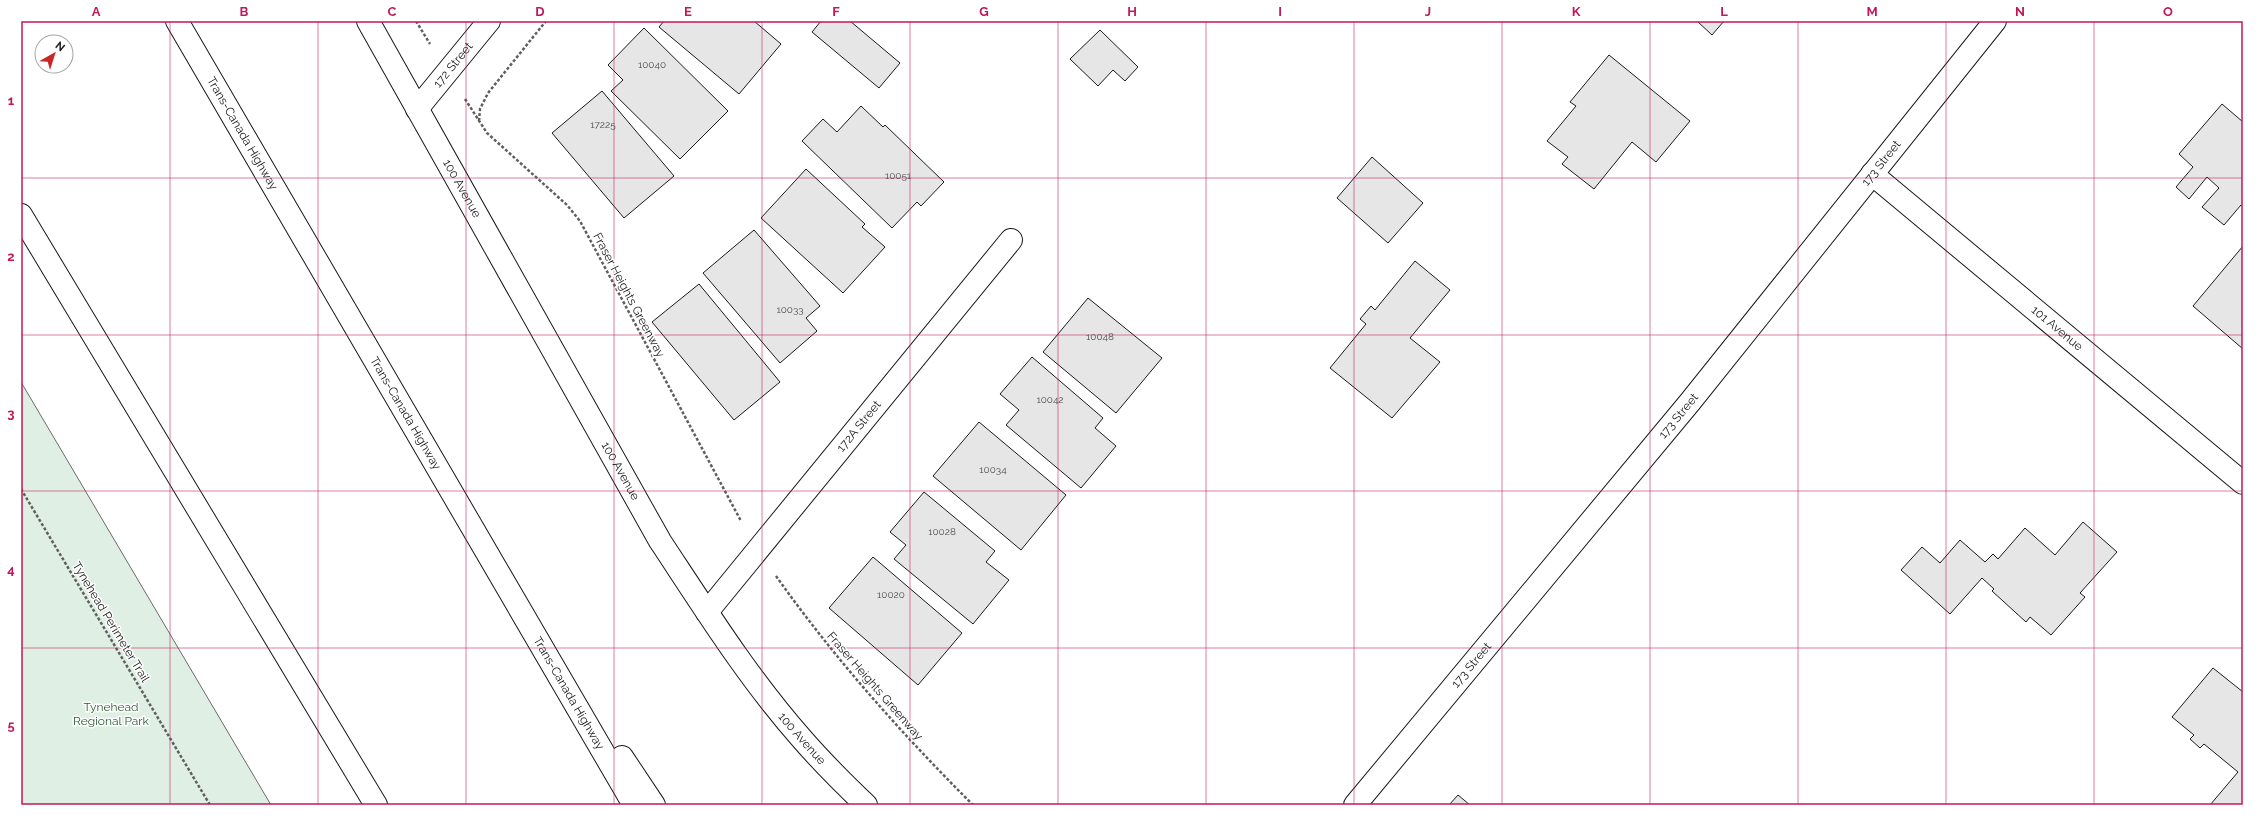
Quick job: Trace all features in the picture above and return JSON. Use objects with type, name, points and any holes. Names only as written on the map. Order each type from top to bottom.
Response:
[{"type":"main road","name":"Trans-Canada Highway","points":[[177,21],[634,805]]},
{"type":"main road","name":"100 Avenue","points":[[368,21],[660,541],[707,612],[764,693],[802,740],[866,805]]},
{"type":"main road","name":"172 Street","points":[[417,109],[489,21]]},
{"type":"main road","name":"173 Street","points":[[1355,805],[1694,397],[1996,21]]},
{"type":"main road","name":"101 Avenue","points":[[1872,174],[2243,483]]},
{"type":"main road","points":[[21,215],[376,805]]},
{"type":"main road","name":"172A Street","points":[[707,612],[1011,240]]},
{"type":"main road","points":[[507,588],[654,805]]},
{"type":"path","points":[[479,121],[480,109],[488,93],[546,21]]},
{"type":"path","name":"Fraser Heights Greenway","points":[[465,100],[487,134],[567,205],[580,221],[743,525]]},
{"type":"path","name":"Tynehead Perimeter Trail","points":[[21,489],[210,805]]},
{"type":"path","name":"Fraser Heights Greenway","points":[[773,571],[821,638],[849,673],[898,728],[973,805]]},
{"type":"green space","name":"Tynehead Regional Park","points":[[21,382],[271,805],[21,805]]},
{"type":"building","points":[[664,21],[754,21],[781,44],[739,94],[659,27]]},
{"type":"building","points":[[821,21],[850,21],[900,63],[879,88],[812,32]]},
{"type":"building","points":[[1697,21],[1724,21],[1712,35]]},
{"type":"building","points":[[644,28],[728,111],[680,159],[611,91],[623,80],[608,65]]},
{"type":"building","points":[[1100,30],[1138,67],[1125,81],[1113,70],[1098,86],[1070,59]]},
{"type":"building","points":[[1609,55],[1690,121],[1656,162],[1632,142],[1594,189],[1562,164],[1568,157],[1547,141],[1576,106],[1570,102]]},
{"type":"building","points":[[602,91],[674,176],[624,218],[552,133]]},
{"type":"building","points":[[2222,104],[2243,122],[2243,206],[2241,205],[2224,225],[2202,207],[2219,188],[2207,177],[2189,199],[2176,187],[2193,167],[2179,154]]},
{"type":"building","points":[[861,106],[883,127],[885,125],[944,182],[921,206],[917,202],[892,228],[802,141],[823,119],[837,132]]},
{"type":"building","points":[[1372,157],[1423,203],[1388,243],[1337,198]]},
{"type":"building","points":[[806,169],[865,224],[862,227],[885,247],[843,293],[761,218]]},
{"type":"building","points":[[754,230],[820,306],[806,318],[817,331],[780,363],[703,273]]},
{"type":"building","points":[[2243,246],[2243,349],[2193,306]]},
{"type":"building","points":[[1415,261],[1450,290],[1410,338],[1440,362],[1392,418],[1330,368],[1366,324],[1360,319],[1371,306],[1375,310]]},
{"type":"building","points":[[699,284],[780,382],[734,420],[652,322]]},
{"type":"building","points":[[1088,298],[1162,358],[1116,413],[1043,352]]},
{"type":"building","points":[[1032,357],[1103,418],[1095,428],[1116,446],[1081,488],[1006,425],[1019,410],[1000,394]]},
{"type":"building","points":[[979,422],[1066,495],[1021,550],[933,476]]},
{"type":"building","points":[[924,492],[995,551],[986,562],[1009,580],[973,624],[894,559],[906,545],[890,532]]},
{"type":"building","points":[[2083,522],[2117,552],[2080,593],[2085,597],[2051,635],[2030,617],[2026,622],[1992,591],[1994,589],[1982,578],[1950,614],[1901,570],[1922,547],[1940,563],[1960,540],[1985,562],[1993,554],[1998,559],[2025,528],[2055,555]]},
{"type":"building","points":[[873,557],[962,633],[918,685],[829,608]]},
{"type":"building","points":[[2213,668],[2243,692],[2243,805],[2210,805],[2238,772],[2204,744],[2200,748],[2190,739],[2194,735],[2172,717]]},
{"type":"building","points":[[1458,795],[1470,805],[1449,805]]}]
